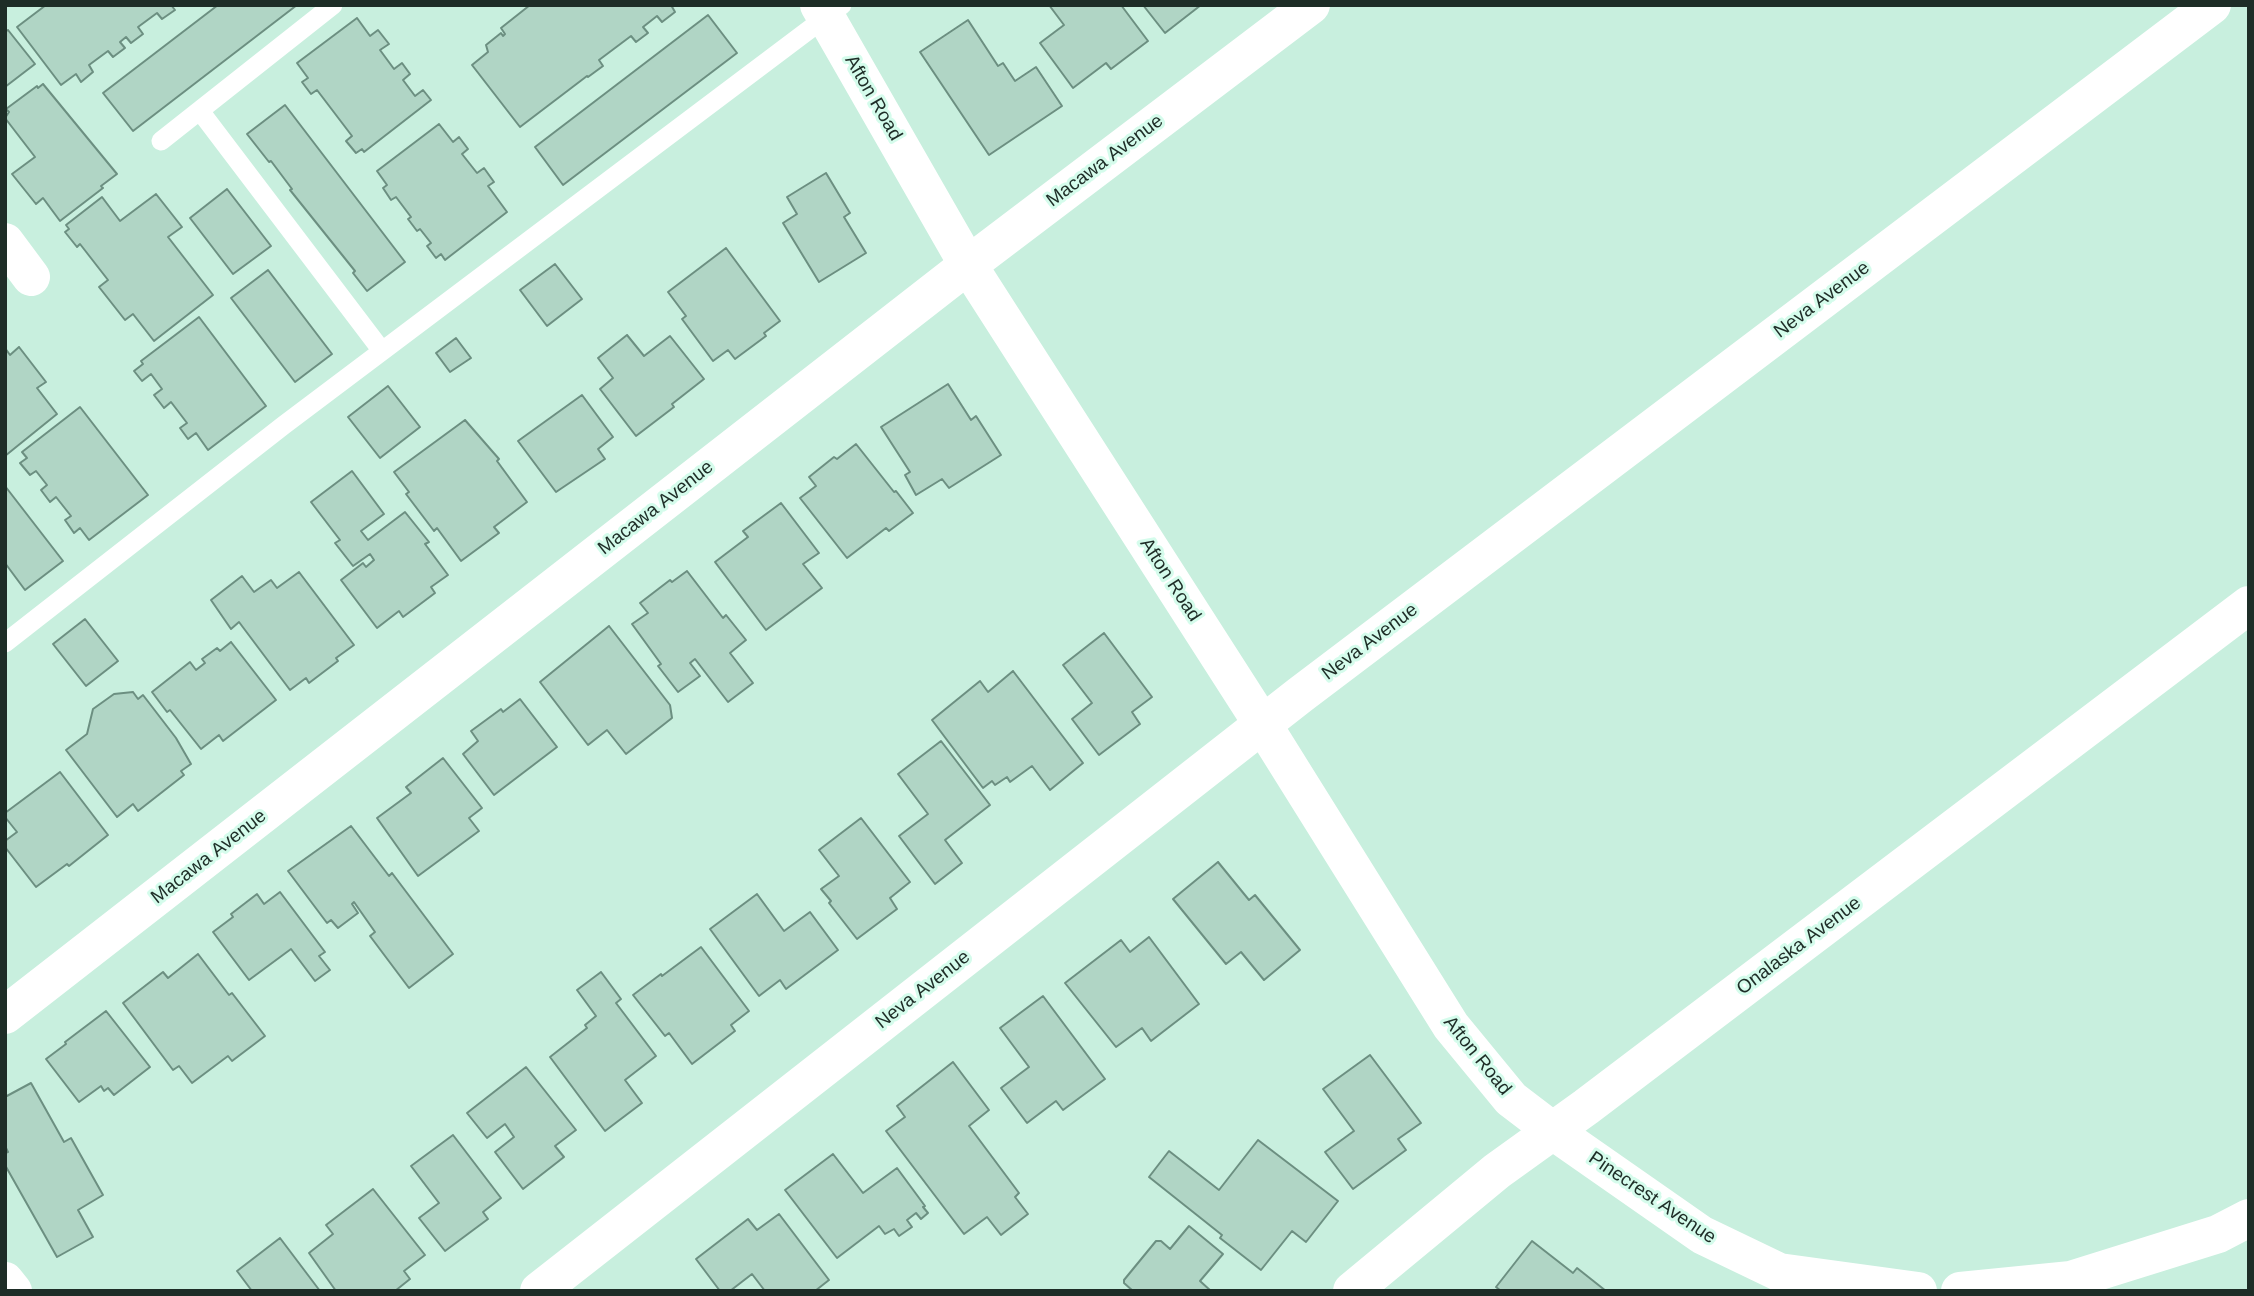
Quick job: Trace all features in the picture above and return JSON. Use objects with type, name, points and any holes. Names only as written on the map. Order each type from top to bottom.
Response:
[{"type":"street","name":"Macawa Avenue","points":[[5,1015],[968,265],[1311,5]]},
{"type":"street","name":"Neva Avenue","points":[[539,1291],[1263,725],[2211,5]]},
{"type":"street","name":"Afton Road","points":[[829,9],[968,265],[1263,725],[1451,1026],[1511,1099],[1553,1131]]},
{"type":"street","points":[[5,242],[31,276]]},
{"type":"street","name":"Onalaska Avenue","points":[[1352,1291],[1497,1171],[2249,606]]},
{"type":"street","name":"Pinecrest Avenue","points":[[1553,1131],[1702,1236],[1779,1272],[1918,1291]]},
{"type":"street","points":[[1960,1291],[2071,1280],[2218,1234],[2249,1219]]},
{"type":"street","points":[[5,1281],[13,1291]]},
{"type":"lane","points":[[161,141],[333,5]]},
{"type":"lane","points":[[9,632],[829,9]]},
{"type":"lane","points":[[200,111],[382,351]]},
{"type":"building","points":[[46,5],[171,5],[175,10],[162,19],[157,13],[138,27],[143,34],[131,43],[126,37],[120,42],[125,48],[113,57],[108,51],[89,65],[93,72],[81,82],[76,74],[61,85],[17,27]]},
{"type":"building","points":[[218,5],[297,5],[133,131],[103,93]]},
{"type":"building","points":[[530,5],[671,5],[675,12],[662,22],[657,16],[643,27],[648,33],[636,42],[631,36],[599,60],[603,66],[520,127],[472,65],[488,52],[486,45],[501,33],[503,36],[505,34],[501,28]]},
{"type":"building","points":[[1049,5],[1121,5],[1148,41],[1111,69],[1106,63],[1073,88],[1040,43],[1064,25]]},
{"type":"building","points":[[1143,5],[1201,5],[1165,33]]},
{"type":"building","points":[[708,15],[737,53],[563,185],[535,147]]},
{"type":"building","points":[[357,18],[370,36],[378,30],[389,44],[380,50],[394,69],[402,63],[410,74],[403,80],[415,96],[423,90],[431,100],[364,152],[362,149],[356,153],[346,141],[352,136],[317,90],[311,94],[302,82],[308,78],[297,63]]},
{"type":"building","points":[[968,20],[998,66],[1003,63],[1015,81],[1036,67],[1062,106],[989,155],[920,52]]},
{"type":"building","points":[[8,30],[35,64],[5,87],[5,32]]},
{"type":"building","points":[[43,84],[117,174],[60,221],[43,198],[36,204],[12,174],[35,157],[5,118],[9,112],[6,109]]},
{"type":"building","points":[[285,105],[405,262],[367,291],[353,273],[355,271],[290,190],[292,189],[271,161],[269,162],[247,134]]},
{"type":"building","points":[[439,124],[453,142],[459,137],[468,149],[462,154],[477,173],[484,168],[494,182],[488,186],[507,212],[445,260],[441,254],[436,258],[427,246],[431,243],[420,229],[417,231],[408,219],[411,217],[396,197],[391,200],[383,188],[387,185],[377,171]]},
{"type":"building","points":[[826,173],[850,213],[844,217],[866,253],[819,282],[783,223],[797,214],[787,197]]},
{"type":"building","points":[[227,189],[271,246],[233,274],[190,218]]},
{"type":"building","points":[[156,194],[182,227],[168,237],[213,295],[154,341],[133,314],[125,320],[99,287],[108,280],[80,244],[77,247],[65,232],[69,229],[66,225],[102,197],[120,221]]},
{"type":"building","points":[[726,248],[780,321],[764,333],[766,336],[735,359],[728,350],[713,361],[682,319],[686,316],[668,292]]},
{"type":"building","points":[[555,264],[582,299],[547,326],[520,290]]},
{"type":"building","points":[[268,270],[332,354],[295,382],[231,298]]},
{"type":"building","points":[[199,317],[266,406],[208,450],[196,433],[188,439],[180,428],[187,423],[171,402],[164,408],[154,395],[162,389],[151,374],[142,381],[134,371],[143,364],[141,361]]},
{"type":"building","points":[[627,335],[644,356],[670,336],[704,379],[672,404],[674,407],[636,436],[600,389],[613,378],[598,358]]},
{"type":"building","points":[[456,338],[471,358],[450,372],[436,353]]},
{"type":"building","points":[[19,347],[46,382],[37,388],[57,414],[5,456],[5,348],[10,355]]},
{"type":"building","points":[[948,384],[971,420],[976,416],[1001,455],[949,488],[942,479],[916,495],[905,475],[910,472],[881,427]]},
{"type":"building","points":[[388,386],[420,427],[380,458],[348,417]]},
{"type":"building","points":[[582,395],[613,437],[598,449],[605,459],[556,492],[518,441]]},
{"type":"building","points":[[80,407],[148,495],[89,540],[80,528],[74,533],[65,520],[71,516],[56,497],[50,502],[41,490],[47,485],[36,471],[30,475],[20,463],[27,458],[22,452]]},
{"type":"building","points":[[465,420],[499,459],[497,461],[527,502],[494,527],[499,533],[461,561],[437,528],[434,531],[406,494],[409,492],[394,472]]},
{"type":"building","points":[[856,444],[913,513],[889,531],[886,528],[847,558],[800,498],[816,486],[809,477]]},
{"type":"building","points":[[352,471],[384,514],[361,531],[368,540],[405,512],[429,542],[425,544],[448,575],[431,587],[435,593],[403,617],[399,611],[377,628],[341,580],[363,563],[366,567],[374,560],[370,554],[353,566],[335,543],[340,540],[311,502]]},
{"type":"building","points":[[5,486],[63,561],[25,590],[5,563]]},
{"type":"building","points":[[781,503],[819,553],[803,564],[822,588],[766,630],[715,562],[748,537],[743,531]]},
{"type":"building","points":[[687,571],[723,618],[726,615],[746,640],[730,653],[753,683],[728,702],[695,659],[690,663],[700,676],[678,692],[632,624],[648,613],[640,603],[670,580],[672,582]]},
{"type":"building","points":[[299,572],[354,645],[309,683],[306,678],[290,690],[239,622],[231,629],[211,600],[242,576],[254,592],[271,580],[277,588]]},
{"type":"building","points":[[85,619],[118,661],[86,686],[53,644]]},
{"type":"building","points":[[609,626],[670,705],[672,718],[626,754],[607,730],[588,745],[540,682]]},
{"type":"building","points":[[1104,633],[1152,697],[1132,712],[1140,724],[1099,755],[1072,719],[1092,703],[1063,665]]},
{"type":"building","points":[[231,642],[276,700],[223,741],[219,735],[201,749],[152,692],[190,662],[196,670],[205,663],[202,659],[217,648],[220,651]]},
{"type":"building","points":[[1013,671],[1083,763],[1050,790],[1032,766],[1010,782],[1007,777],[995,785],[992,781],[983,788],[932,720],[980,681],[988,692]]},
{"type":"building","points":[[133,692],[138,699],[143,695],[176,738],[191,764],[181,771],[184,775],[138,811],[133,804],[117,817],[66,750],[87,734],[93,709],[114,694]]},
{"type":"building","points":[[520,699],[557,747],[494,795],[463,754],[478,741],[471,731]]},
{"type":"building","points":[[941,741],[990,805],[945,840],[962,863],[935,884],[899,836],[928,814],[898,774]]},
{"type":"building","points":[[443,758],[482,808],[469,818],[479,831],[418,876],[377,818],[411,793],[406,787]]},
{"type":"building","points":[[60,772],[108,835],[69,866],[67,864],[36,887],[5,847],[5,841],[17,832],[5,817],[5,813]]},
{"type":"building","points":[[861,818],[910,882],[890,898],[897,909],[857,939],[821,889],[839,876],[819,850]]},
{"type":"building","points":[[351,826],[389,876],[392,873],[453,954],[409,988],[370,936],[375,932],[354,902],[352,904],[358,913],[338,928],[331,920],[327,923],[288,871]]},
{"type":"building","points":[[1218,862],[1249,900],[1255,895],[1300,950],[1264,980],[1241,952],[1226,964],[1173,899]]},
{"type":"building","points":[[280,892],[325,952],[319,956],[330,970],[315,981],[291,949],[249,980],[213,932],[257,894],[264,904]]},
{"type":"building","points":[[757,894],[784,931],[810,912],[838,950],[786,989],[780,980],[759,996],[710,929]]},
{"type":"building","points":[[1149,937],[1199,1004],[1151,1041],[1142,1028],[1116,1047],[1065,983],[1121,940],[1130,952]]},
{"type":"building","points":[[701,947],[749,1011],[731,1025],[735,1031],[692,1064],[669,1033],[665,1036],[633,995]]},
{"type":"building","points":[[198,954],[265,1036],[232,1061],[228,1056],[192,1083],[179,1066],[173,1070],[123,1003],[163,972],[168,978]]},
{"type":"building","points":[[601,972],[621,999],[616,1003],[656,1056],[625,1080],[642,1103],[605,1131],[550,1057],[587,1028],[585,1025],[596,1016],[577,990]]},
{"type":"building","points":[[1043,996],[1105,1079],[1063,1110],[1056,1101],[1027,1123],[1001,1088],[1029,1067],[1000,1028]]},
{"type":"building","points":[[106,1011],[150,1067],[114,1095],[108,1088],[104,1091],[101,1086],[79,1102],[46,1059]]},
{"type":"building","points":[[1370,1055],[1421,1123],[1398,1139],[1406,1150],[1353,1189],[1325,1152],[1354,1131],[1323,1089]]},
{"type":"building","points":[[953,1062],[989,1110],[969,1126],[1019,1193],[1015,1197],[1028,1214],[1001,1235],[987,1217],[964,1234],[886,1131],[905,1117],[897,1106]]},
{"type":"building","points":[[526,1067],[576,1130],[555,1146],[564,1157],[523,1189],[495,1152],[514,1137],[505,1124],[487,1138],[467,1113]]},
{"type":"building","points":[[31,1083],[64,1142],[71,1138],[103,1195],[78,1210],[93,1237],[57,1257],[5,1165],[5,1153],[8,1152],[5,1146],[5,1097]]},
{"type":"building","points":[[453,1135],[501,1198],[483,1212],[488,1219],[445,1251],[419,1218],[439,1203],[411,1166]]},
{"type":"building","points":[[1258,1140],[1338,1201],[1306,1242],[1292,1231],[1261,1270],[1149,1177],[1169,1151],[1219,1190]]},
{"type":"building","points":[[833,1154],[863,1193],[897,1168],[928,1213],[921,1219],[916,1213],[907,1220],[912,1227],[899,1236],[894,1229],[885,1234],[879,1226],[837,1258],[785,1190]]},
{"type":"building","points":[[373,1189],[425,1255],[404,1271],[410,1279],[395,1291],[336,1291],[309,1253],[333,1234],[326,1225]]},
{"type":"building","points":[[779,1214],[829,1280],[815,1291],[765,1291],[752,1274],[730,1291],[720,1291],[696,1259],[748,1219],[757,1230]]},
{"type":"building","points":[[1189,1226],[1223,1254],[1200,1281],[1211,1291],[1133,1291],[1124,1283],[1156,1241],[1161,1241],[1170,1249]]},
{"type":"building","points":[[280,1238],[320,1291],[252,1291],[237,1271]]},
{"type":"building","points":[[1532,1241],[1573,1273],[1577,1268],[1606,1291],[1501,1291],[1496,1287]]}]
